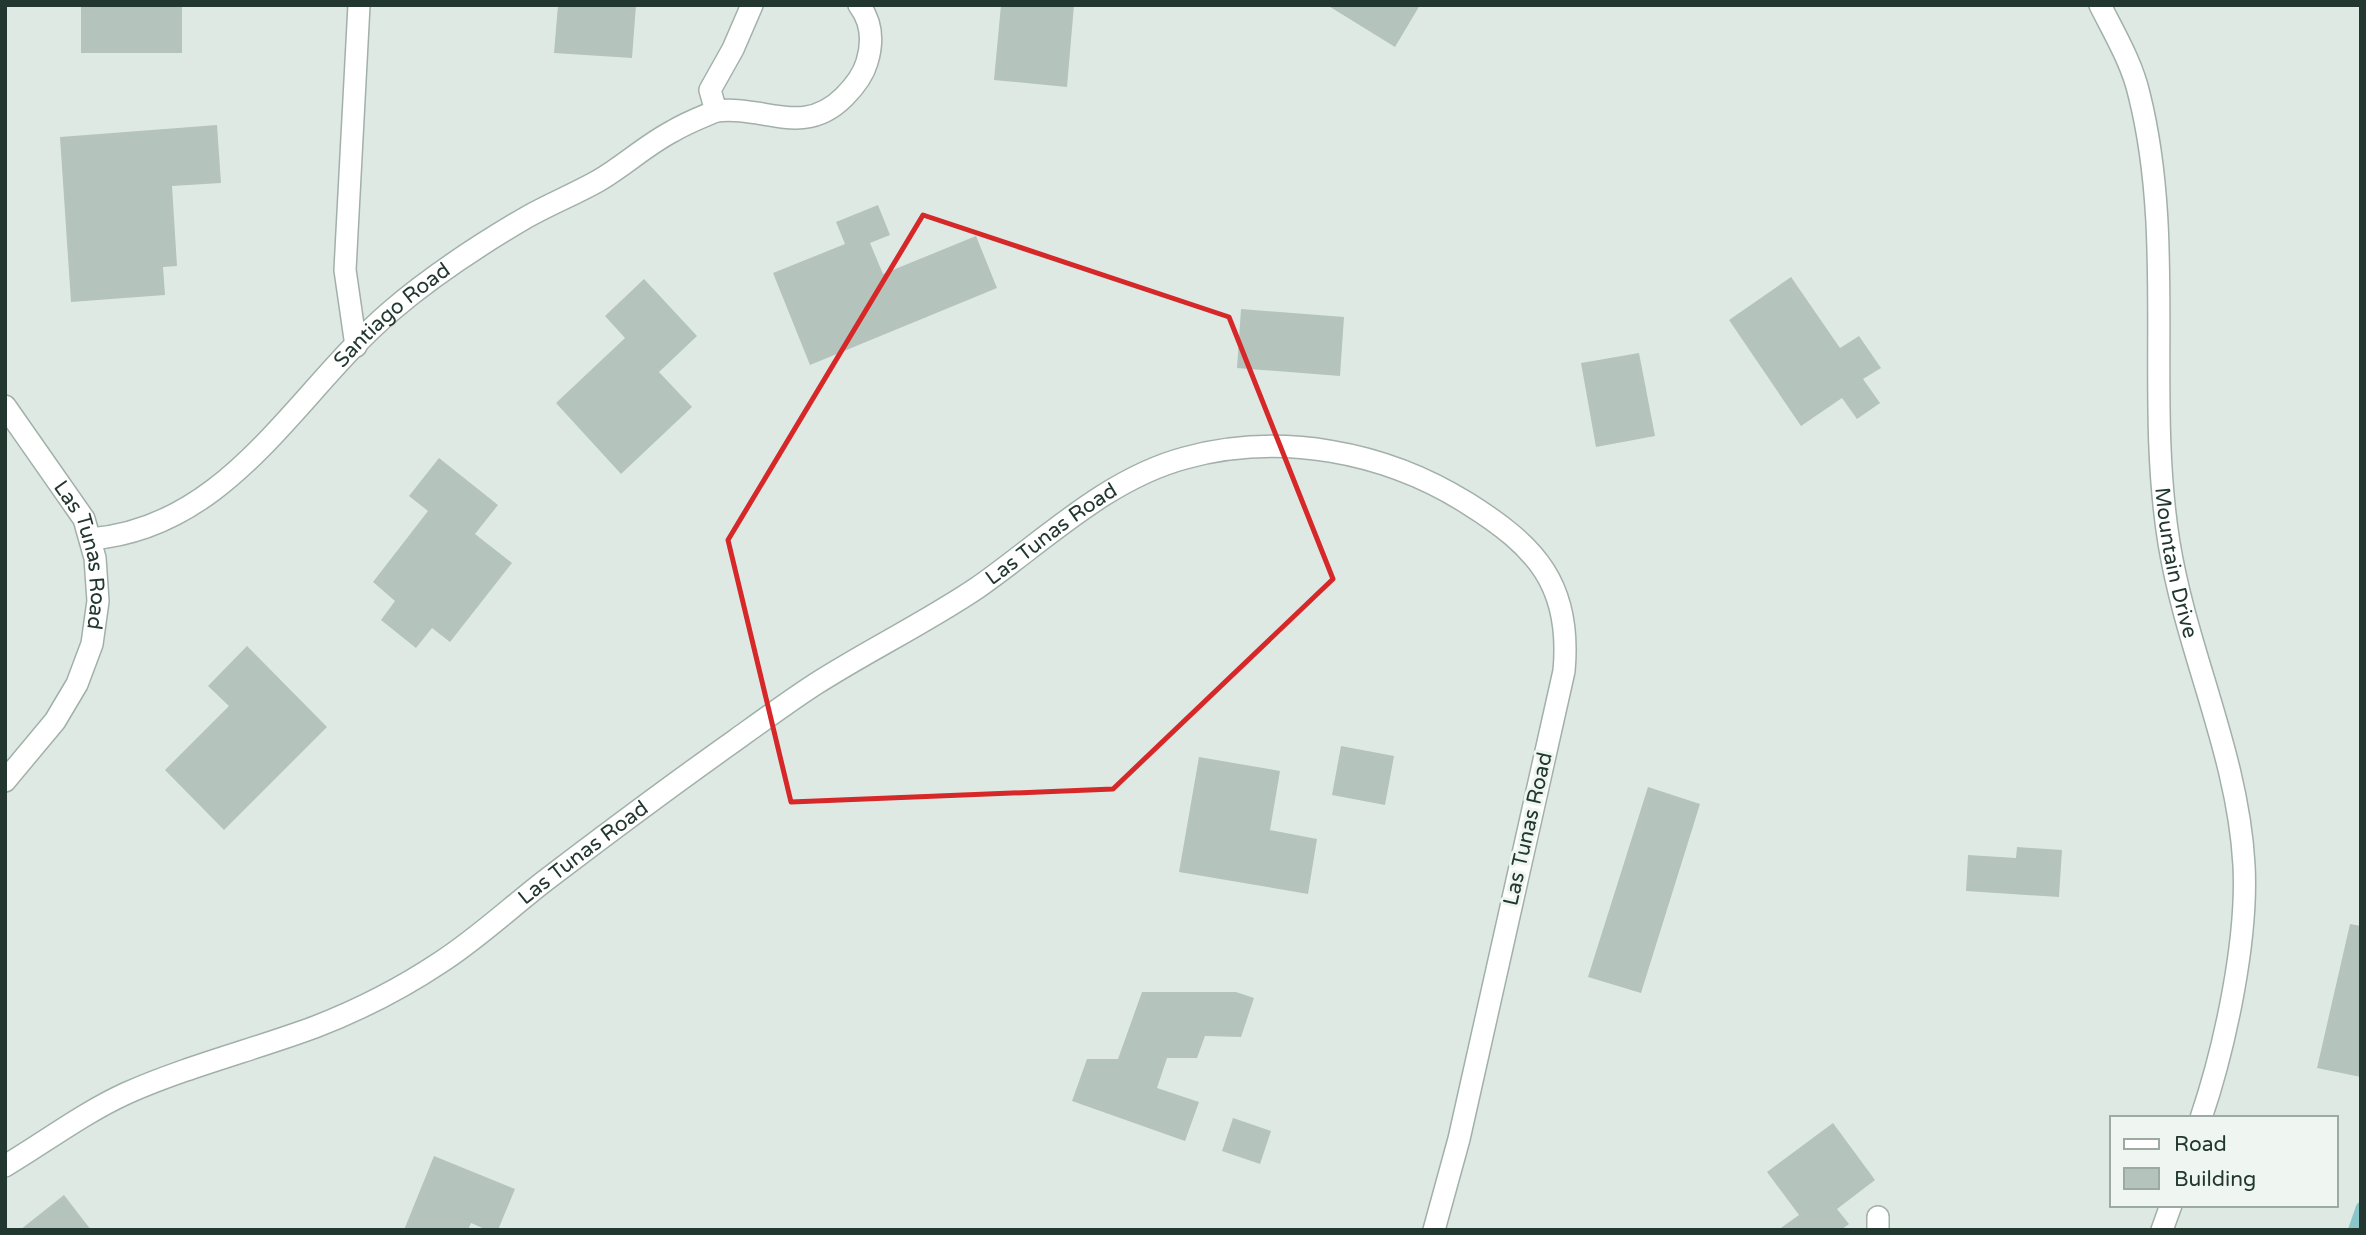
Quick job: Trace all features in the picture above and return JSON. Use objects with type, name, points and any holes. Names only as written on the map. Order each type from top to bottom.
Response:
[{"type":"street","points":[[356,346],[345,270],[359,5]]},
{"type":"street","points":[[716,111],[710,90],[733,49],[752,5]]},
{"type":"street","name":"Santiago Road","points":[[90,539],[114,537],[159,524],[180,514],[219,488],[390,312],[456,261],[528,217],[598,181],[672,131],[716,111],[738,108],[800,120],[820,115],[836,104],[855,86],[866,67],[871,48],[870,27],[859,5]]},
{"type":"street","name":"Mountain Drive","points":[[2100,5],[2139,92],[2152,168],[2158,246],[2160,458],[2169,542],[2185,624],[2221,735],[2236,800],[2244,866],[2241,928],[2227,1022],[2202,1116]]},
{"type":"street","name":"Las Tunas Road","points":[[5,406],[84,519],[90,539],[98,601],[92,644],[77,684],[60,712],[5,781]]},
{"type":"street","name":"Las Tunas Road","points":[[5,1166],[125,1094],[314,1027],[372,1002],[443,961],[550,877],[812,686],[974,590],[1093,503],[1144,472],[1185,458],[1235,448],[1291,446],[1333,451],[1392,466],[1444,488],[1492,518],[1535,554],[1554,590],[1564,624],[1564,671],[1459,1139],[1434,1230]]},
{"type":"street","points":[[2162,1230],[2170,1207]]},
{"type":"highlighted area","points":[[923,215],[1229,317],[1333,579],[1113,789],[791,802],[728,540]]},
{"type":"building","points":[[81,5],[182,5],[182,53],[81,53]]},
{"type":"building","points":[[558,5],[636,5],[632,58],[554,53]]},
{"type":"building","points":[[1001,5],[1074,5],[1067,87],[994,80]]},
{"type":"building","points":[[1327,5],[1420,5],[1395,47]]},
{"type":"building","points":[[217,125],[221,183],[172,186],[177,266],[163,267],[165,295],[71,302],[60,137]]},
{"type":"building","points":[[878,205],[890,235],[870,243],[883,274],[976,236],[997,288],[810,365],[773,273],[845,244],[836,222]]},
{"type":"building","points":[[1791,277],[1840,348],[1859,336],[1881,368],[1863,379],[1880,403],[1857,419],[1842,398],[1801,426],[1729,320]]},
{"type":"building","points":[[644,279],[697,336],[659,372],[692,407],[621,474],[556,403],[625,338],[605,316]]},
{"type":"building","points":[[1241,309],[1344,317],[1340,376],[1237,368]]},
{"type":"building","points":[[1639,353],[1655,436],[1596,447],[1581,363]]},
{"type":"building","points":[[439,458],[498,505],[475,534],[512,563],[450,642],[432,628],[416,648],[381,620],[395,601],[373,582],[428,511],[409,496]]},
{"type":"building","points":[[247,646],[327,727],[224,830],[165,770],[229,706],[208,686]]},
{"type":"building","points":[[1341,746],[1394,756],[1385,805],[1332,795]]},
{"type":"building","points":[[1199,757],[1280,771],[1270,830],[1317,839],[1308,894],[1179,872]]},
{"type":"building","points":[[1648,787],[1700,804],[1641,993],[1588,977]]},
{"type":"building","points":[[2017,847],[2062,850],[2059,897],[1966,891],[1968,855],[2016,858]]},
{"type":"building","points":[[2350,924],[2361,926],[2361,1077],[2317,1068]]},
{"type":"building","points":[[1142,992],[1236,992],[1254,998],[1241,1037],[1205,1036],[1197,1058],[1167,1058],[1157,1088],[1199,1102],[1185,1141],[1072,1101],[1087,1059],[1118,1059]]},
{"type":"building","points":[[1233,1118],[1271,1131],[1260,1164],[1222,1151]]},
{"type":"building","points":[[1833,1123],[1875,1180],[1837,1209],[1849,1224],[1841,1230],[1778,1230],[1799,1215],[1767,1172]]},
{"type":"building","points":[[434,1156],[515,1189],[498,1230],[487,1230],[471,1223],[468,1230],[404,1230]]},
{"type":"building","points":[[64,1195],[91,1230],[20,1230]]},
{"type":"waterway","points":[[2353,1230],[2361,1207]]}]
